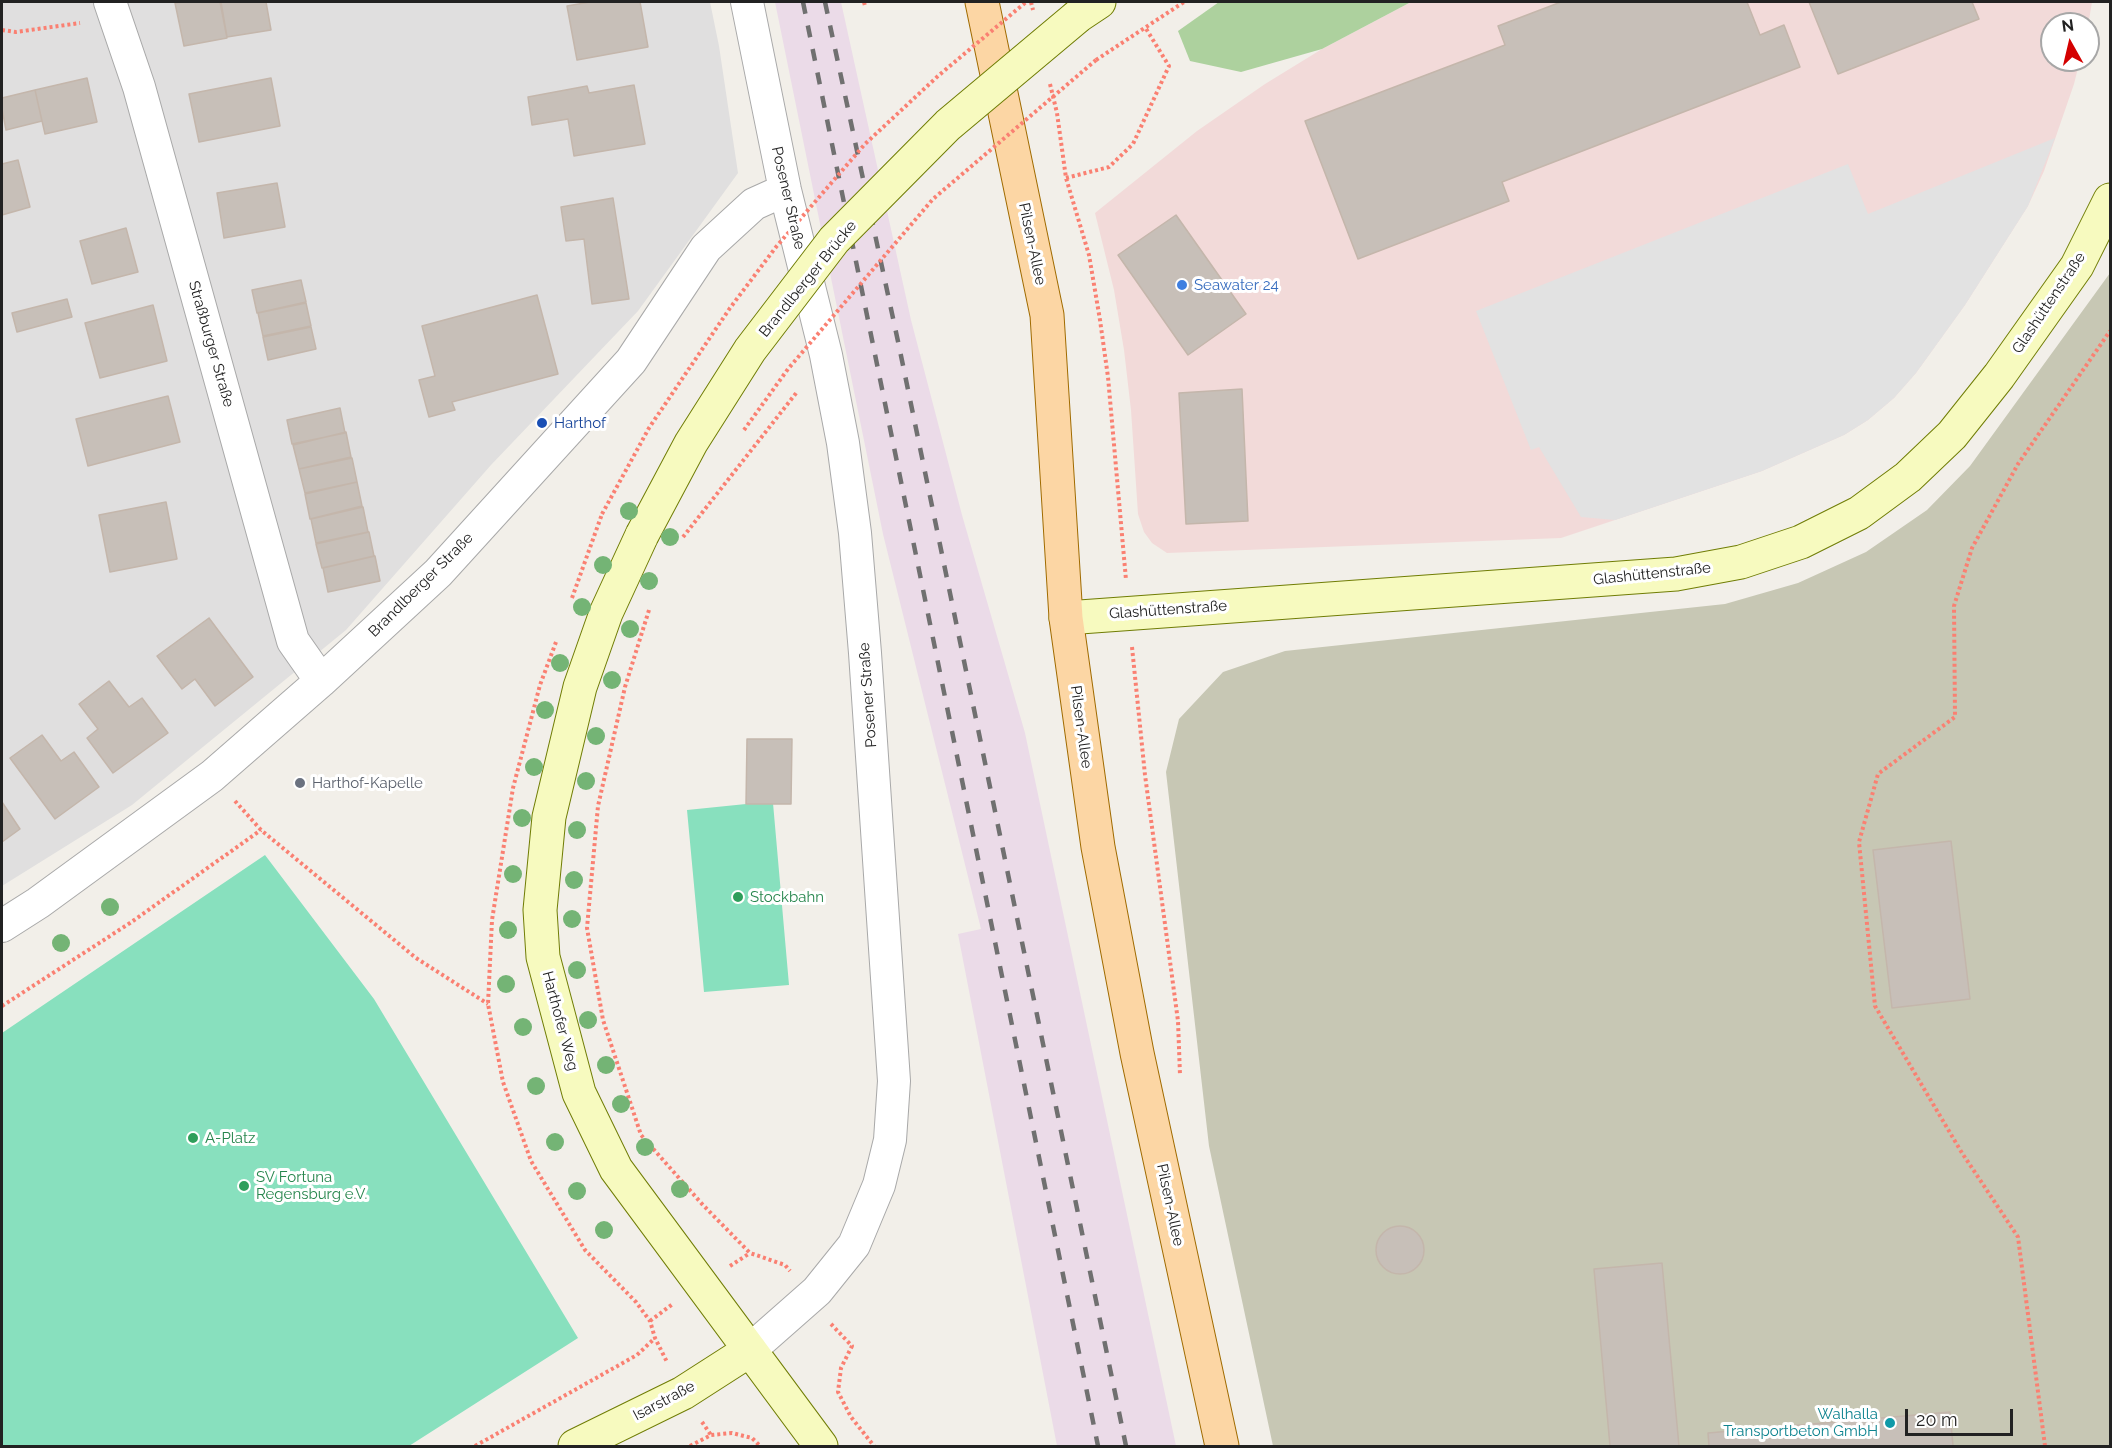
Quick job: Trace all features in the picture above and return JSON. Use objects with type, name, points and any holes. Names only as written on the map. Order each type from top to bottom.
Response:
[{"type":"main road","name":"Pilsen-Allee","points":[[982,2],[1047,315],[1066,618],[1104,881],[1137,1053],[1222,1446]]},
{"type":"street","name":"Posener Straße","points":[[747,2],[785,190],[826,355],[843,442],[855,533],[866,653],[894,1081],[890,1140],[879,1185],[854,1245],[817,1291],[750,1350]]},
{"type":"street","name":"Straßburger Straße","points":[[113,8],[139,87],[293,641],[321,681]]},
{"type":"street","name":"Brandlberger Brücke","points":[[642,535],[691,443],[750,350],[834,240],[948,125],[1088,9]]},
{"type":"street","name":"Brandlberger Straße","points":[[2,926],[38,903],[212,776],[321,681],[438,573],[631,361],[706,248],[754,204],[785,190]]},
{"type":"street","name":"Glashüttenstraße","points":[[1066,618],[1481,590],[1676,574],[1741,562],[1801,542],[1867,507],[1908,477],[1952,435],[1999,376],[2077,266],[2110,200]]},
{"type":"street","name":"Harthofer Weg","points":[[642,535],[606,613],[580,687],[549,817],[540,910],[543,957],[579,1093],[616,1169],[821,1446]]},
{"type":"street","name":"Isarstraße","points":[[575,1446],[683,1393],[750,1350]]},
{"type":"path","points":[[1031,2],[1033,13]]},
{"type":"path","points":[[740,435],[788,369],[933,199],[1096,60],[1184,2]]},
{"type":"path","points":[[2,30],[16,32],[85,22],[113,8]]},
{"type":"path","points":[[1066,178],[1109,167],[1133,144],[1169,66],[1145,27]]},
{"type":"path","points":[[1049,80],[1057,113],[1066,178],[1089,255],[1100,320],[1110,399],[1144,775],[1178,1021],[1180,1076]]},
{"type":"path","points":[[2045,1446],[2019,1237],[1962,1153],[1875,1006],[1859,842],[1878,774],[1955,717],[1954,606],[1972,548],[2019,464],[2110,331]]},
{"type":"path","points":[[677,545],[826,355]]},
{"type":"path","points":[[649,608],[625,687],[598,806],[587,928],[603,1020],[641,1135],[702,1204],[740,1240],[750,1253],[785,1265],[808,1299],[852,1346],[840,1368],[838,1392],[851,1417],[874,1446]]},
{"type":"path","points":[[212,776],[261,830],[416,958],[488,1004]]},
{"type":"path","points":[[2,1006],[130,923],[261,830]]},
{"type":"path","points":[[475,1446],[637,1355],[655,1338]]},
{"type":"path","points":[[690,1446],[711,1435],[732,1433],[752,1438],[760,1446]]},
{"type":"shaded area","points":[[2,2],[710,2],[738,173],[638,311],[491,465],[346,630],[132,805],[2,886]]},
{"type":"shaded area","points":[[775,2],[841,2],[911,320],[962,515],[1025,733],[1176,1446],[1057,1446],[958,934],[981,929],[883,534]]},
{"type":"shaded area","points":[[1411,2],[2092,2],[2090,12],[2040,12],[2040,72],[2077,72],[2044,171],[2028,206],[1965,305],[1916,373],[1894,398],[1868,420],[1844,435],[1762,471],[1561,538],[1167,553],[1152,543],[1144,532],[1138,514],[1131,410],[1124,350],[1114,290],[1095,213],[1197,131],[1265,84],[1322,49]]},
{"type":"shaded area","points":[[2055,138],[2028,206],[1965,305],[1916,373],[1894,398],[1868,420],[1844,435],[1762,471],[1615,520],[1581,517],[1539,447],[1531,450],[1476,311],[1848,164],[1868,214]]},
{"type":"shaded area","points":[[2110,273],[2110,1446],[1273,1446],[1209,1146],[1166,772],[1179,719],[1223,672],[1285,651],[1725,604],[1798,583],[1866,552],[1927,510],[1970,466]]},
{"type":"green space","points":[[1219,2],[1411,2],[1322,49],[1241,72],[1190,61],[1178,31]]},
{"type":"green space","name":"Stockbahn","points":[[773,803],[789,985],[704,992],[687,810]]},
{"type":"green space","name":"A-Platz","points":[[265,855],[374,999],[578,1338],[409,1446],[2,1446],[2,1033]]},
{"type":"building","points":[[220,2],[227,38],[184,46],[175,3]]},
{"type":"building","points":[[221,2],[266,2],[271,30],[227,37]]},
{"type":"building","points":[[590,2],[640,2],[648,47],[577,60],[567,6]]},
{"type":"building","points":[[1561,2],[1747,2],[1760,35],[1784,25],[1800,67],[1502,182],[1509,201],[1358,259],[1305,121],[1505,45],[1498,26]]},
{"type":"building","points":[[1809,2],[1972,2],[1979,19],[1838,74]]},
{"type":"building","points":[[87,78],[97,122],[45,134],[35,90]]},
{"type":"building","points":[[271,78],[280,126],[199,142],[189,94]]},
{"type":"building","points":[[634,85],[645,144],[574,156],[568,119],[532,125],[528,97],[587,86],[589,93]]},
{"type":"building","points":[[35,90],[42,121],[6,130],[2,98]]},
{"type":"building","points":[[18,160],[30,207],[2,215],[2,164]]},
{"type":"building","points":[[277,183],[285,227],[224,238],[217,193]]},
{"type":"building","points":[[613,198],[629,299],[592,304],[584,239],[566,241],[561,207]]},
{"type":"building","name":"Seawater 24","points":[[1176,215],[1246,314],[1188,355],[1118,255]]},
{"type":"building","points":[[126,228],[138,272],[92,284],[80,241]]},
{"type":"building","points":[[301,280],[306,302],[257,313],[252,290]]},
{"type":"building","points":[[537,295],[558,374],[452,402],[455,410],[429,417],[419,380],[435,376],[422,326]]},
{"type":"building","points":[[67,299],[72,317],[17,332],[12,313]]},
{"type":"building","points":[[306,303],[311,326],[263,336],[258,313]]},
{"type":"building","points":[[153,305],[167,361],[100,378],[85,323]]},
{"type":"building","points":[[311,327],[316,349],[268,360],[263,337]]},
{"type":"building","points":[[1242,389],[1248,521],[1186,524],[1179,393]]},
{"type":"building","points":[[168,396],[180,442],[88,466],[76,419]]},
{"type":"building","points":[[340,408],[345,433],[292,444],[287,420]]},
{"type":"building","points":[[346,432],[351,457],[299,469],[293,445]]},
{"type":"building","points":[[352,458],[357,482],[305,493],[299,469]]},
{"type":"building","points":[[357,482],[362,506],[310,519],[305,494]]},
{"type":"building","points":[[166,502],[177,559],[110,572],[99,515]]},
{"type":"building","points":[[363,507],[368,532],[316,543],[311,519]]},
{"type":"building","points":[[369,532],[374,556],[322,568],[316,544]]},
{"type":"building","points":[[375,556],[380,581],[328,592],[323,568]]},
{"type":"building","points":[[209,618],[253,677],[215,706],[195,679],[182,689],[157,656]]},
{"type":"building","points":[[109,681],[129,707],[142,698],[168,733],[113,773],[87,738],[98,729],[79,704]]},
{"type":"building","points":[[42,735],[61,761],[74,752],[99,787],[55,819],[10,758]]},
{"type":"building","points":[[747,739],[792,739],[791,804],[746,804]]},
{"type":"building","points":[[2,802],[20,829],[2,842]]},
{"type":"building","points":[[1951,841],[1970,999],[1892,1008],[1873,850]]},
{"type":"building","points":[[1400,1226],[1417,1233],[1424,1250],[1417,1267],[1400,1274],[1383,1267],[1376,1250],[1383,1233]]},
{"type":"building","points":[[1662,1263],[1679,1446],[1610,1446],[1594,1269]]},
{"type":"building","name":"Walhalla Transportbeton GmbH","points":[[1950,1412],[1953,1446],[1709,1446],[1708,1433]]},
{"type":"railway","points":[[803,2],[1098,1446]]},
{"type":"railway","points":[[825,2],[899,346],[1126,1446]]},
{"type":"place","name":"Seawater 24","points":[[1182,285]]},
{"type":"place","name":"Harthof","points":[[542,423]]},
{"type":"place","name":"Harthof-Kapelle","points":[[300,783]]},
{"type":"place","name":"Stockbahn","points":[[738,897]]},
{"type":"place","name":"A-Platz","points":[[193,1138]]},
{"type":"place","name":"SV Fortuna Regensburg e.V.","points":[[244,1186]]},
{"type":"place","name":"Walhalla Transportbeton GmbH","points":[[1890,1423]]}]
